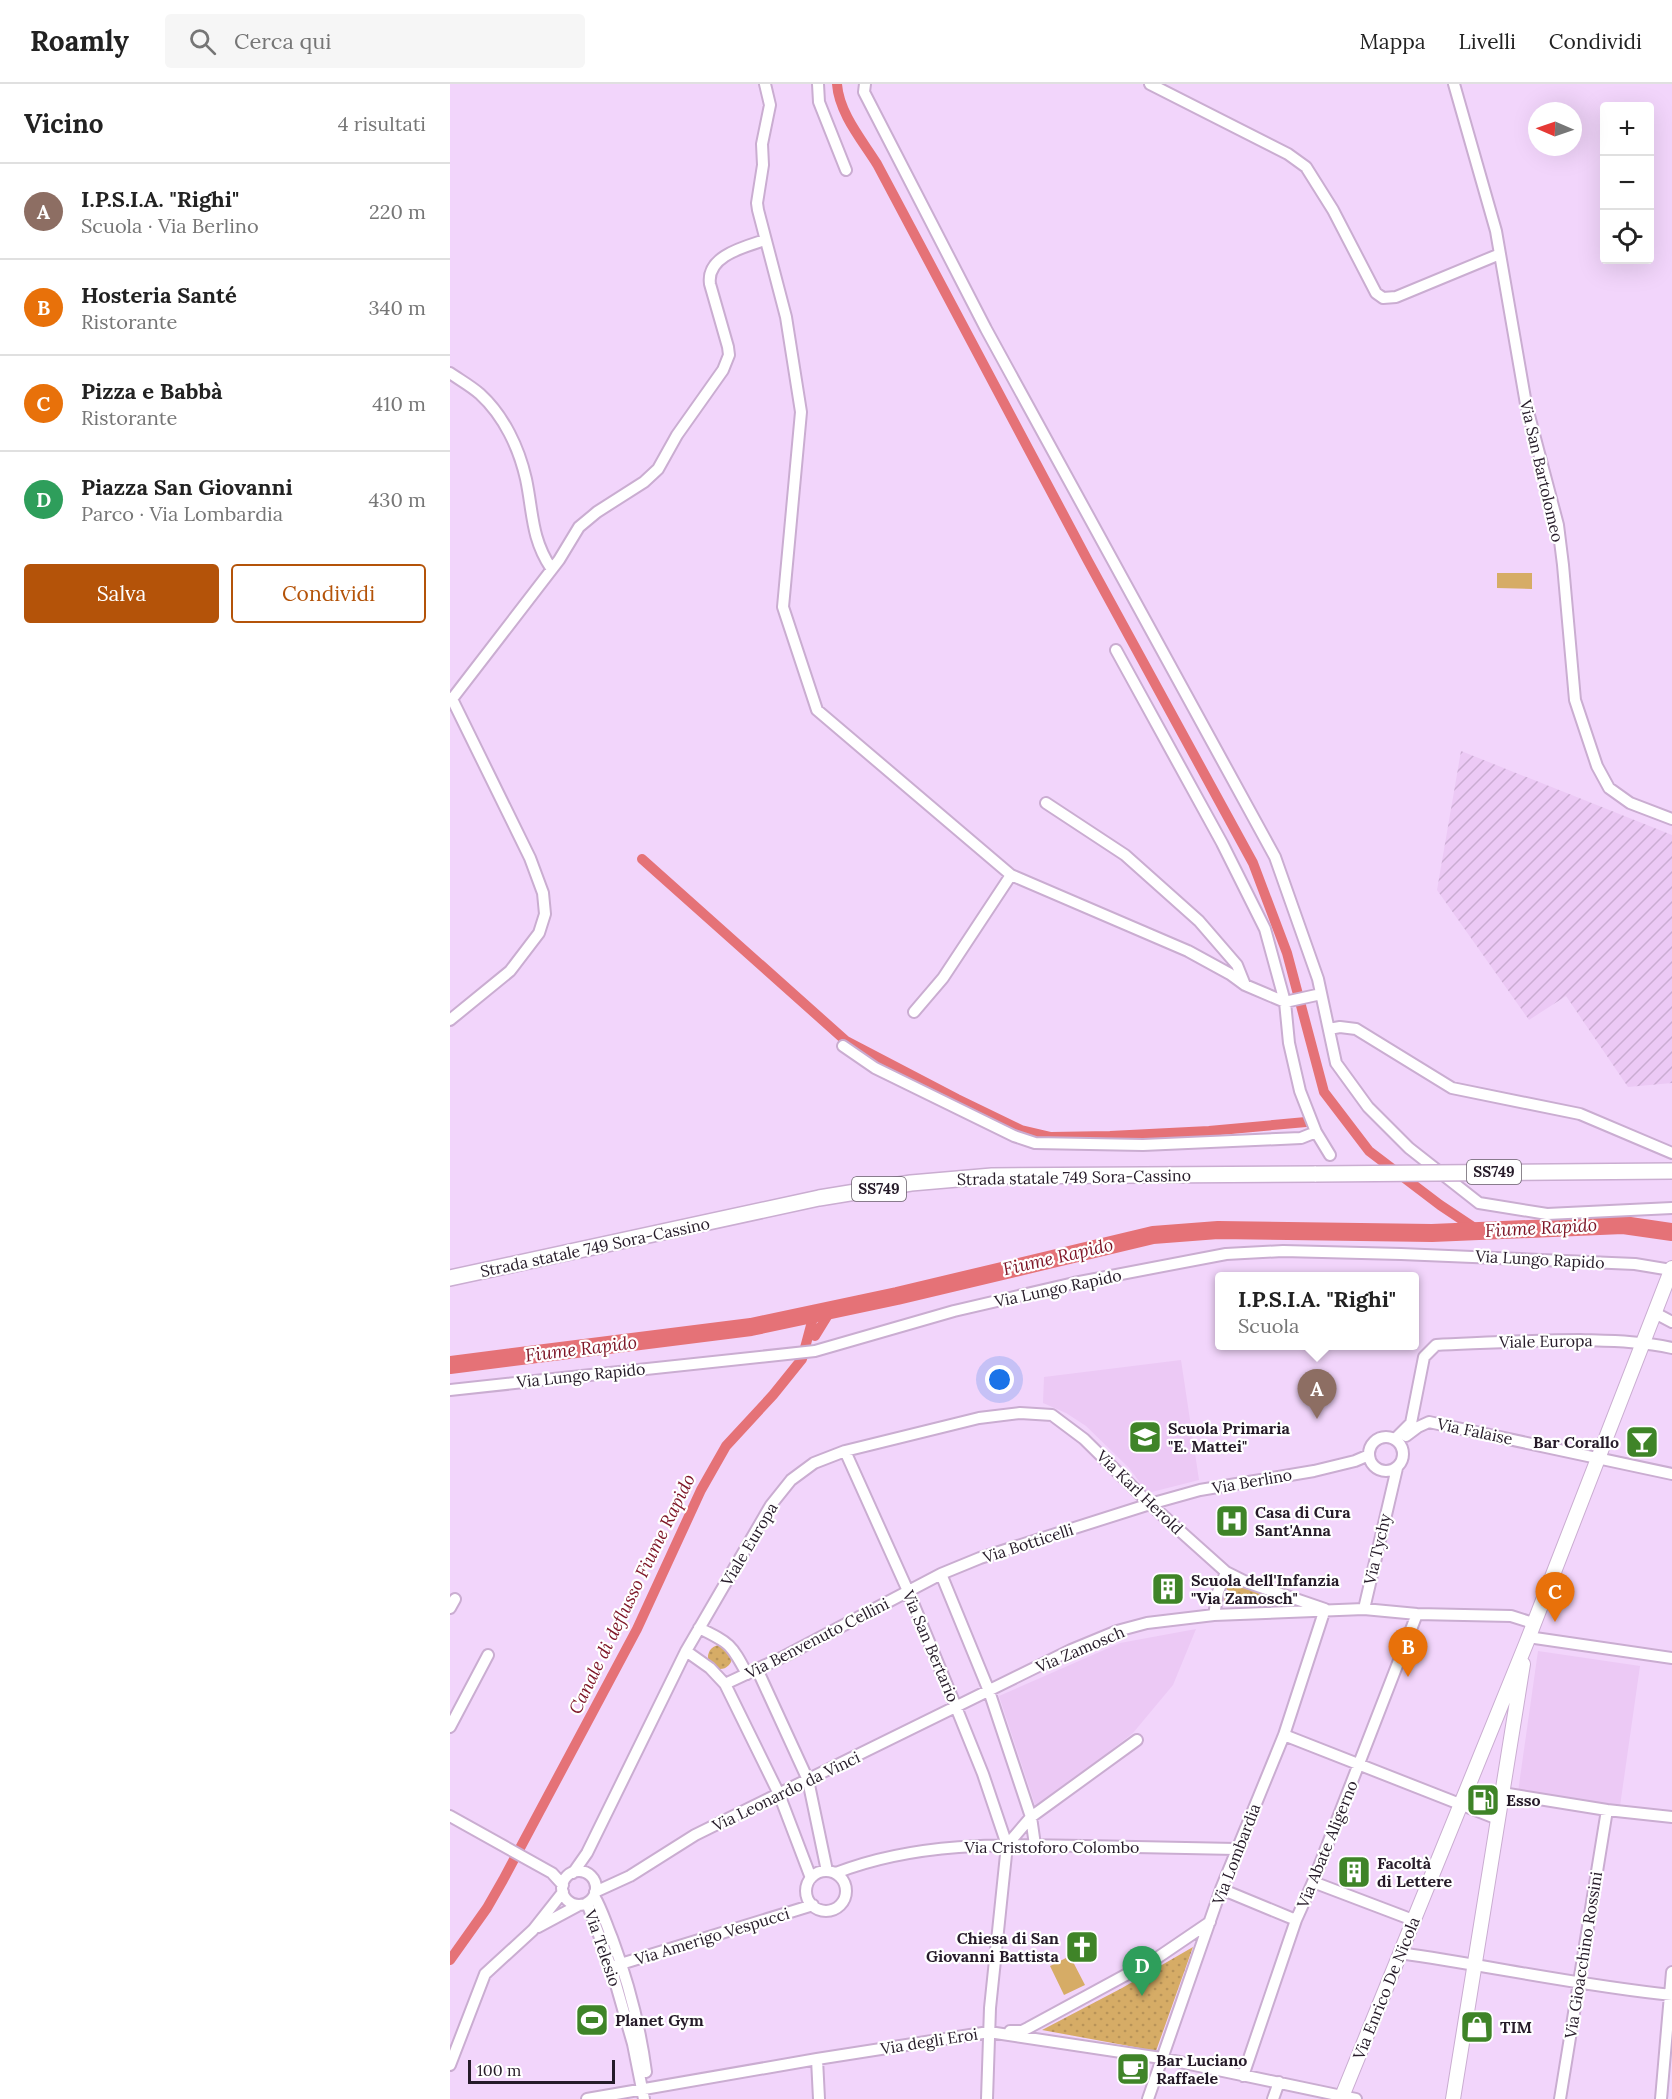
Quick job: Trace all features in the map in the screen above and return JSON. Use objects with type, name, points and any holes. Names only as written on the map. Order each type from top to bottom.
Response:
[{"type":"highway","name":"Strada statale 749 Sora-Cassino","points":[[450,1278],[819,1198],[911,1184],[992,1176],[1672,1171]]},
{"type":"main road","points":[[1453,2099],[1527,1640],[1672,1269]]},
{"type":"main road","name":"Via Enrico De Nicola","points":[[1347,2098],[1400,1953],[1527,1640]]},
{"type":"main road","points":[[1501,1703],[1516,1706]]},
{"type":"street","points":[[765,84],[770,105],[762,144],[763,165],[757,203],[786,317],[801,412],[783,608],[817,710],[1011,875],[1188,951],[1245,985],[1285,1002],[1321,994]]},
{"type":"street","points":[[818,84],[819,102],[846,170]]},
{"type":"street","points":[[865,84],[864,92],[986,329],[1275,857],[1318,979],[1336,1063],[1368,1107],[1409,1148],[1479,1203],[1547,1214],[1672,1208]]},
{"type":"street","points":[[1149,84],[1288,154],[1306,167],[1333,210],[1376,293],[1383,298],[1396,297],[1500,254]]},
{"type":"street","name":"Via San Bartolomeo","points":[[1454,84],[1496,231],[1526,404],[1558,525],[1575,700],[1597,766],[1609,788],[1630,803],[1672,819]]},
{"type":"street","points":[[450,1020],[515,966],[539,933],[545,914],[543,893],[530,858],[451,699],[559,560],[579,527],[587,519],[652,476],[663,461],[677,435],[723,370],[729,355],[710,284],[710,271],[717,262],[728,255],[765,240]]},
{"type":"street","points":[[450,373],[480,394],[498,414],[518,450],[526,481],[533,530],[551,568]]},
{"type":"street","points":[[1116,650],[1222,843],[1265,929],[1285,1002],[1288,1043],[1300,1091],[1316,1132],[1330,1155]]},
{"type":"street","points":[[1046,803],[1125,855],[1198,921],[1237,965],[1245,985]]},
{"type":"street","points":[[914,1012],[943,978],[1011,875]]},
{"type":"street","points":[[1329,1029],[1340,1027],[1356,1029],[1452,1088],[1581,1114],[1672,1153]]},
{"type":"street","points":[[843,1046],[875,1068],[1014,1136],[1035,1143],[1143,1145],[1301,1138],[1316,1132]]},
{"type":"street","name":"Via Lungo Rapido","points":[[450,1390],[815,1350],[965,1308],[1074,1283],[1226,1254],[1283,1251],[1401,1254],[1635,1264],[1672,1269]]},
{"type":"street","points":[[1655,1313],[1672,1323]]},
{"type":"street","name":"Viale Europa","points":[[1397,1441],[1411,1423],[1424,1357],[1436,1345],[1528,1340],[1644,1342],[1672,1348]]},
{"type":"street","name":"Viale Europa","points":[[533,1930],[587,1853],[686,1651],[771,1505],[791,1480],[814,1463],[845,1451],[979,1418],[1020,1413],[1052,1415]]},
{"type":"street","name":"Via Karl Herold","points":[[1052,1415],[1084,1439],[1150,1504],[1226,1572],[1246,1582],[1325,1609]]},
{"type":"street","name":"Via Falaise","points":[[1397,1441],[1430,1422],[1672,1474]]},
{"type":"street","points":[[1387,1437],[1397,1441],[1403,1456],[1392,1470],[1378,1470],[1370,1458],[1372,1443],[1379,1438],[1387,1437]]},
{"type":"street","name":"Via San Bertario","points":[[845,1451],[908,1591],[956,1707],[983,1774],[1007,1845]]},
{"type":"street","name":"Via Berlino","points":[[1150,1504],[1200,1490],[1314,1471],[1370,1458]]},
{"type":"street","name":"Via Tychy","points":[[1364,1608],[1390,1490],[1392,1470]]},
{"type":"street","name":"Via Botticelli","points":[[908,1591],[980,1558],[1150,1504]]},
{"type":"street","points":[[1214,1615],[1218,1592],[1226,1572]]},
{"type":"street","points":[[941,1574],[989,1691],[1031,1817],[1035,1845]]},
{"type":"street","name":"Via Benvenuto Cellini","points":[[725,1684],[908,1591]]},
{"type":"street","name":"Via Zamosch","points":[[956,1707],[1080,1646],[1117,1630],[1147,1623],[1214,1615],[1364,1608],[1417,1614],[1511,1616],[1533,1623]]},
{"type":"street","name":"Via Lombardia","points":[[1148,2099],[1221,1889],[1284,1735],[1325,1609]]},
{"type":"street","name":"Via Abate Aligerno","points":[[1243,2076],[1296,1920],[1314,1882],[1417,1614]]},
{"type":"street","points":[[699,1628],[725,1641],[752,1671],[808,1780],[831,1872],[844,1881],[846,1887],[845,1899],[836,1908],[818,1909],[809,1901],[807,1889],[811,1878],[816,1874],[831,1872]]},
{"type":"street","points":[[1527,1640],[1672,1658]]},
{"type":"street","points":[[686,1651],[710,1668],[725,1684],[779,1794],[811,1878]]},
{"type":"street","points":[[450,1727],[488,1655]]},
{"type":"street","name":"Via Leonardo da Vinci","points":[[533,1930],[695,1835],[956,1707]]},
{"type":"street","points":[[1284,1735],[1498,1819]]},
{"type":"street","points":[[987,2099],[989,2032],[1007,1845],[1031,1817],[1137,1740]]},
{"type":"street","points":[[1502,1793],[1606,1810],[1672,1817]]},
{"type":"street","name":"Via Gioacchino Rossini","points":[[1560,2099],[1606,1810]]},
{"type":"street","points":[[450,1816],[567,1881],[588,1874],[600,1881],[619,1881]]},
{"type":"street","name":"Via Cristoforo Colombo","points":[[831,1872],[856,1865],[968,1845],[1236,1849]]},
{"type":"street","name":"Viale Europa","points":[[587,1853],[588,1874]]},
{"type":"street","name":"Via Telesio","points":[[588,1874],[596,1886],[589,1899],[616,1966],[645,2092]]},
{"type":"street","points":[[567,1881],[568,1901],[589,1899]]},
{"type":"street","points":[[1314,1882],[1413,1920]]},
{"type":"street","points":[[1221,1889],[1296,1920]]},
{"type":"street","name":"Via Amerigo Vespucci","points":[[616,1966],[813,1905]]},
{"type":"street","points":[[1026,2035],[1157,1958],[1210,1922]]},
{"type":"street","points":[[450,2065],[485,1974],[533,1930]]},
{"type":"street","points":[[1400,1953],[1578,1983],[1671,1995]]},
{"type":"street","points":[[1661,2099],[1672,1972]]},
{"type":"street","name":"Via degli Eroi","points":[[587,2099],[645,2092],[817,2059],[989,2032],[1026,2035]]},
{"type":"street","points":[[1026,2035],[1161,2058],[1347,2098]]},
{"type":"street","points":[[817,2059],[819,2099]]},
{"type":"street","points":[[1273,2099],[1278,2082]]},
{"type":"shaded area","points":[[1497,573],[1532,573],[1532,589],[1497,588]]},
{"type":"shaded area","points":[[1461,751],[1672,835],[1672,1083],[1628,1087],[1566,996],[1529,1020],[1437,890]]},
{"type":"shaded area","name":"Scuola Primaria \"E. Mattei\"","points":[[1181,1360],[1199,1480],[1148,1493],[1129,1468],[1086,1426],[1066,1413],[1043,1403],[1044,1377]]},
{"type":"shaded area","points":[[1230,1579],[1286,1599],[1224,1601],[1226,1591],[1229,1591],[1226,1589]]},
{"type":"shaded area","points":[[1196,1629],[1173,1685],[1133,1733],[1036,1808],[999,1696],[1120,1643]]},
{"type":"shaded area","points":[[720,1645],[729,1648],[732,1657],[729,1666],[720,1669],[711,1666],[708,1657],[711,1648]]},
{"type":"shaded area","points":[[1538,1651],[1640,1666],[1620,1806],[1518,1792]]},
{"type":"shaded area","points":[[1193,1947],[1156,2051],[1042,2030],[1122,1988]]},
{"type":"shaded area","points":[[1070,1956],[1085,1985],[1064,1995],[1050,1966]]},
{"type":"waterway","points":[[837,84],[847,116],[877,164],[1088,561],[1253,863],[1287,953],[1324,1092],[1369,1151],[1440,1205],[1479,1231]]},
{"type":"waterway","points":[[642,859],[846,1041],[1021,1130],[1051,1137],[1110,1136],[1209,1131],[1306,1122]]},
{"type":"waterway","name":"Fiume Rapido","points":[[450,1365],[751,1327],[897,1296],[1153,1235],[1218,1230],[1432,1233],[1623,1225],[1672,1232]]},
{"type":"waterway","points":[[815,1336],[831,1310]]},
{"type":"waterway","name":"Canale di deflusso Fiume Rapido","points":[[450,1960],[487,1908],[503,1880],[637,1629],[701,1490],[726,1446],[773,1395],[802,1359],[814,1314]]},
{"type":"place","name":"I.P.S.I.A. \"Righi\"","points":[[1317,1419]]},
{"type":"place","name":"Scuola Primaria \"E. Mattei\"","points":[[1145,1437]]},
{"type":"place","name":"Bar Corallo","points":[[1642,1442]]},
{"type":"place","name":"Casa di Cura Sant'Anna","points":[[1232,1521]]},
{"type":"place","name":"Scuola dell'Infanzia \"Via Zamosch\"","points":[[1168,1589]]},
{"type":"place","name":"Pizza e Babbà","points":[[1555,1622]]},
{"type":"place","name":"Hosteria Santé","points":[[1408,1677]]},
{"type":"place","name":"Esso","points":[[1483,1800]]},
{"type":"place","name":"Facoltà di Lettere","points":[[1354,1872]]},
{"type":"place","name":"Chiesa di San Giovanni Battista","points":[[1082,1947]]},
{"type":"place","name":"Piazza San Giovanni","points":[[1142,1996]]},
{"type":"place","name":"Planet Gym","points":[[592,2020]]},
{"type":"place","name":"TIM","points":[[1477,2027]]},
{"type":"place","name":"Bar Luciano Raffaele","points":[[1133,2069]]}]
